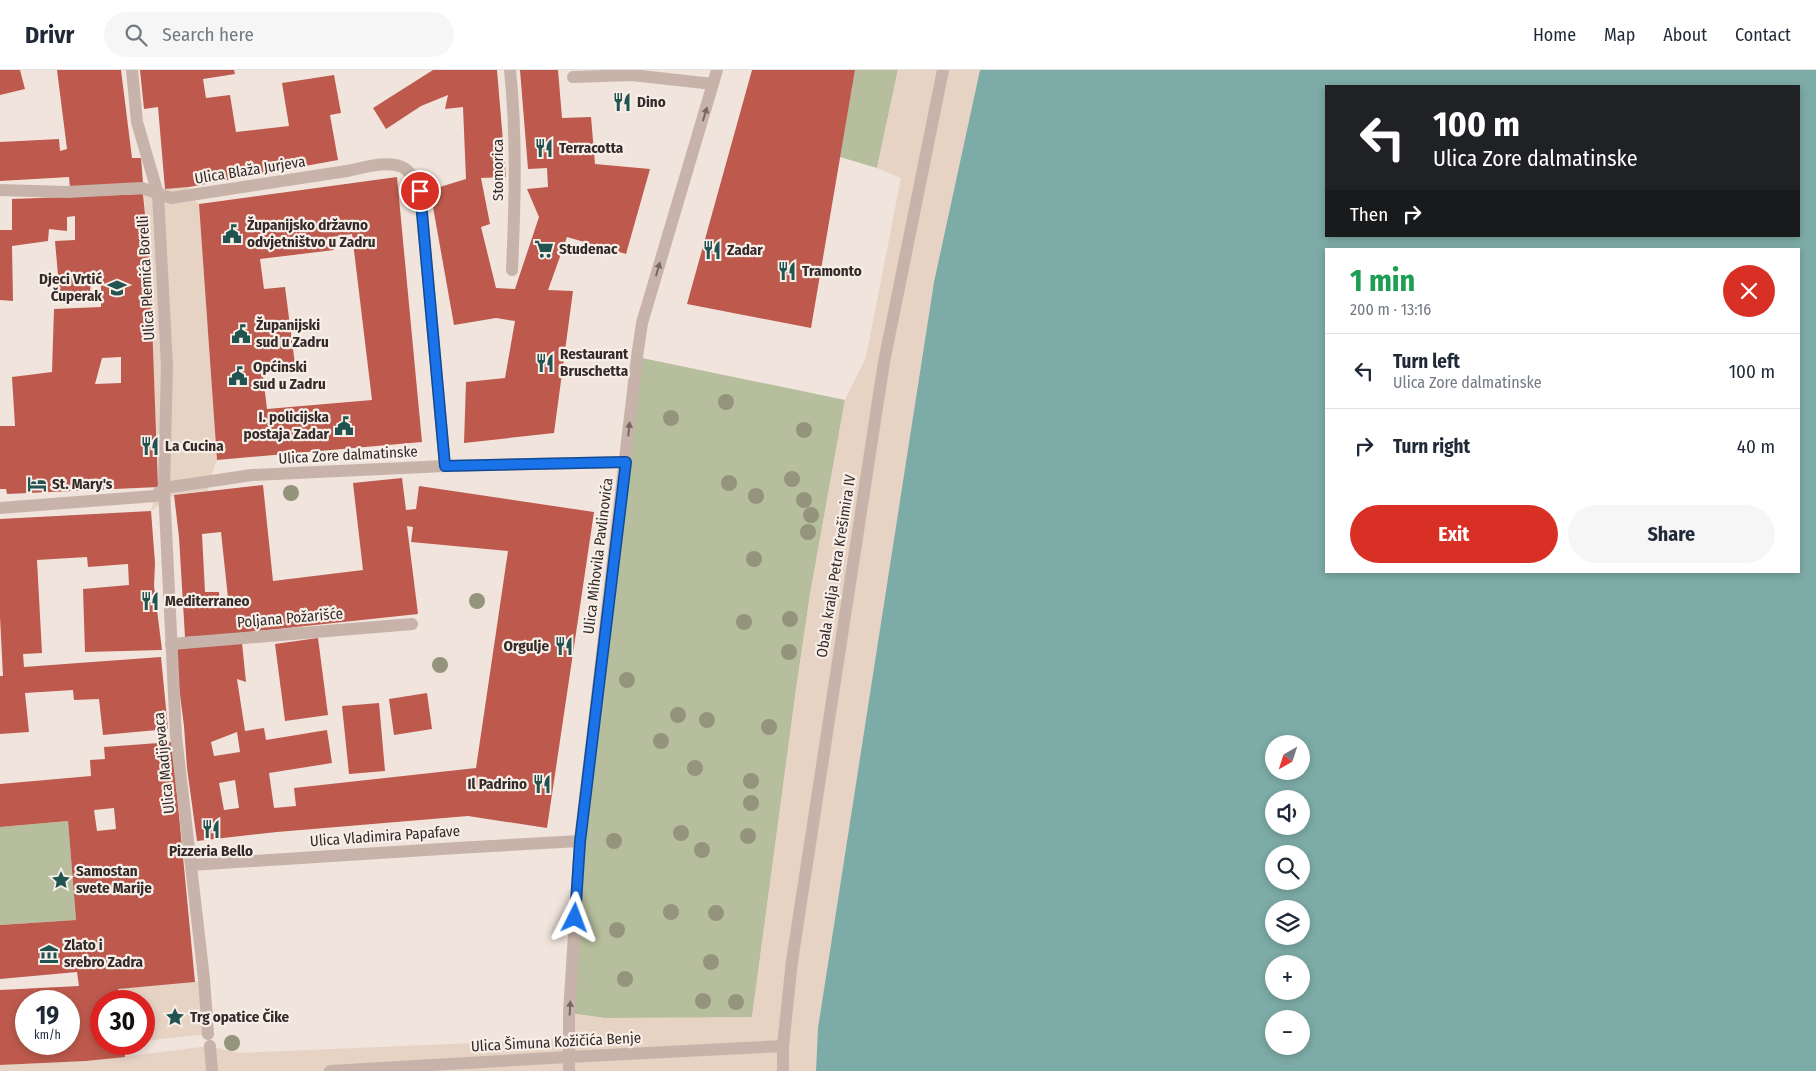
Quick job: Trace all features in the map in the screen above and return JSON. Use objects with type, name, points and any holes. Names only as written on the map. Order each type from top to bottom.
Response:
[{"type":"street","name":"Ulica Plemića Borelli","points":[[132,70],[137,122],[158,194],[167,366],[164,488]]},
{"type":"street","name":"Stomorica","points":[[510,70],[514,108],[515,155],[512,270]]},
{"type":"street","name":"Ulica Mihovila Pavlinovića","points":[[568,1071],[580,842],[642,323],[717,70]]},
{"type":"street","name":"Obala kralja Petra Krešimira IV","points":[[783,1071],[783,1046],[792,960],[884,362],[943,70]]},
{"type":"street","points":[[573,77],[632,75],[713,84]]},
{"type":"street","name":"Ulica Blaža Jurjeva","points":[[0,190],[67,192],[142,188],[171,198],[384,164],[402,167],[413,176],[420,191],[445,466]]},
{"type":"street","name":"Ulica Zore dalmatinske","points":[[0,508],[155,496],[164,488],[252,475],[445,466],[626,462]]},
{"type":"street","name":"Ulica Madijevaca","points":[[164,488],[176,736],[212,1071]]},
{"type":"street","name":"Poljana Požarišće","points":[[171,644],[412,624]]},
{"type":"street","name":"Ulica Vladimira Papafave","points":[[191,865],[580,842]]},
{"type":"street","name":"Ulica Šimuna Kožičića Benje","points":[[330,1071],[783,1046]]},
{"type":"green space","points":[[855,70],[898,70],[877,168],[840,157]]},
{"type":"green space","points":[[637,357],[845,400],[810,595],[752,1018],[604,1018],[569,1013],[580,841]]},
{"type":"green space","points":[[68,821],[76,920],[0,925],[0,827]]},
{"type":"shaded area","points":[[898,70],[980,70],[934,282],[818,1028],[816,1071],[0,1071],[0,1065],[86,1061],[136,1055],[155,1055],[155,1053],[210,1046],[238,1053],[544,1040],[568,1037],[569,1013],[604,1018],[752,1017],[810,595],[845,400],[866,357],[901,178],[877,168]]},
{"type":"shaded area","points":[[143,183],[165,189],[189,187],[189,196],[199,204],[217,460],[209,482],[208,491],[174,495],[151,511],[155,496],[153,487],[158,486],[150,265]]},
{"type":"shaded area","name":"Trg opatice Čike","points":[[204,979],[208,1034],[155,1040],[155,990],[118,989],[195,982]]},
{"type":"water","points":[[980,70],[1816,70],[1816,1071],[816,1071],[818,1028],[934,282]]},
{"type":"building","points":[[0,70],[20,70],[25,89],[0,95]]},
{"type":"building","points":[[57,70],[121,70],[132,158],[141,158],[143,183],[70,188],[69,177],[0,181],[0,142],[59,139],[60,151],[67,149]]},
{"type":"building","points":[[140,70],[234,70],[235,74],[203,79],[206,98],[230,95],[236,132],[289,126],[282,83],[334,75],[341,113],[330,115],[338,160],[189,187],[165,189],[158,107],[144,109]]},
{"type":"building","points":[[433,70],[497,70],[506,177],[481,178],[490,224],[481,227],[496,288],[515,289],[539,217],[527,189],[548,187],[547,168],[528,169],[520,70],[558,70],[562,118],[591,117],[595,164],[650,169],[626,254],[567,237],[548,290],[573,291],[554,433],[464,443],[466,382],[505,378],[515,321],[496,318],[454,325],[430,190],[466,179],[463,107],[445,109],[448,95],[421,106],[386,129],[373,108]]},
{"type":"building","points":[[752,70],[855,70],[811,328],[687,304]]},
{"type":"building","points":[[397,177],[422,442],[217,460],[199,204]],"holes":[[[352,234],[372,400],[267,409],[262,368],[295,364],[285,287],[264,289],[260,259],[334,250],[332,237]]]},
{"type":"building","points":[[143,194],[150,265],[158,487],[7,494],[6,489],[0,489],[0,426],[15,426],[12,377],[52,372],[54,309],[101,307],[101,276],[91,277],[90,296],[60,298],[55,241],[75,240],[75,216],[67,217],[67,231],[49,229],[48,241],[12,246],[13,301],[0,300],[0,230],[12,230],[12,199]],"holes":[[[121,357],[121,383],[95,384],[102,358]]]},
{"type":"building","points":[[402,478],[406,510],[416,509],[419,486],[594,512],[547,828],[468,816],[277,832],[197,841],[187,768],[177,649],[242,643],[246,682],[237,679],[245,731],[264,728],[266,740],[327,730],[332,763],[269,773],[274,808],[296,806],[294,788],[476,768],[508,551],[411,542],[413,527],[407,526],[418,614],[221,635],[185,637],[179,537],[174,495],[263,485],[273,581],[363,570],[353,483]],"holes":[[[221,532],[228,598],[220,605],[219,592],[205,592],[202,534]],[[237,732],[240,752],[214,756],[211,742]],[[235,780],[239,808],[224,810],[219,783]]]},
{"type":"building","points":[[151,511],[155,563],[154,586],[162,650],[85,652],[83,589],[129,585],[128,564],[88,567],[87,557],[37,560],[42,653],[23,654],[24,667],[161,657],[168,729],[103,735],[99,699],[74,700],[73,690],[25,693],[29,732],[0,734],[0,676],[3,676],[0,617],[0,519]]},
{"type":"building","points":[[318,638],[328,715],[285,721],[275,644]]},
{"type":"building","points":[[427,693],[432,729],[394,735],[389,699]]},
{"type":"building","points":[[379,703],[385,771],[349,774],[342,706]]},
{"type":"building","points":[[172,742],[195,982],[118,990],[90,990],[90,1055],[125,1055],[125,1057],[86,1061],[0,1065],[0,990],[79,986],[77,972],[0,979],[0,925],[76,920],[68,821],[0,827],[0,784],[91,776],[90,760],[105,759],[104,747]],"holes":[[[114,808],[116,829],[97,831],[94,810]]]},
{"type":"place","name":"Dino","points":[[622,102]]},
{"type":"place","name":"Terracotta","points":[[544,148]]},
{"type":"place","name":"Županijsko državno odvjetništvo u Zadru","points":[[232,234]]},
{"type":"place","name":"Studenac","points":[[544,249]]},
{"type":"place","name":"Zadar","points":[[712,250]]},
{"type":"place","name":"Tramonto","points":[[787,271]]},
{"type":"place","name":"Djeci Vrtić Čuperak","points":[[117,288]]},
{"type":"place","name":"Županijski sud u Zadru","points":[[241,334]]},
{"type":"place","name":"Restaurant Bruschetta","points":[[545,363]]},
{"type":"place","name":"Općinski sud u Zadru","points":[[238,376]]},
{"type":"place","name":"I. policijska postaja Zadar","points":[[344,426]]},
{"type":"place","name":"La Cucina","points":[[150,446]]},
{"type":"place","name":"St. Mary's","points":[[37,484]]},
{"type":"place","name":"Mediterraneo","points":[[150,601]]},
{"type":"place","name":"Orgulje","points":[[564,646]]},
{"type":"place","name":"Il Padrino","points":[[542,784]]},
{"type":"place","name":"Pizzeria Bello","points":[[211,829]]},
{"type":"place","name":"Samostan svete Marije","points":[[61,880]]},
{"type":"place","name":"Zlato i srebro Zadra","points":[[49,954]]},
{"type":"place","name":"Trg opatice Čike","points":[[175,1017]]},
{"type":"route","points":[[420,191],[445,466],[626,462],[580,842],[575,918]]}]
